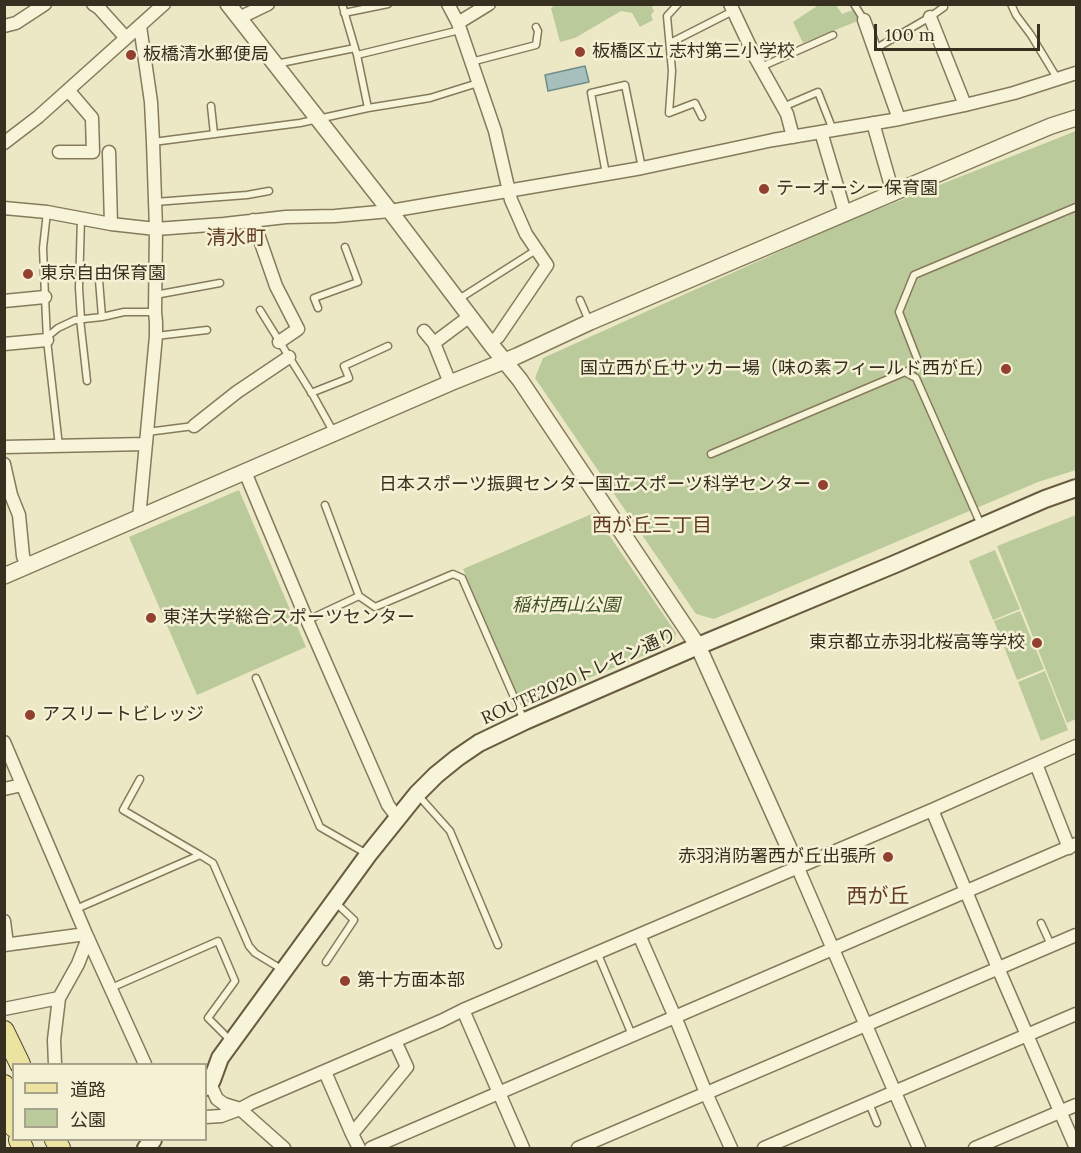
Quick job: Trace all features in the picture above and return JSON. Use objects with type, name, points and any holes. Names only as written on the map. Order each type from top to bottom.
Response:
[{"type":"main road","name":"ROUTE2020トレセン通り","points":[[210,1075],[283,970],[397,817],[436,775],[479,743],[698,646],[1045,499],[1077,488]]},
{"type":"main road","points":[[4,1031],[19,1063]]},
{"type":"main road","points":[[4,1056],[12,1071]]},
{"type":"main road","points":[[4,1085],[12,1100]]},
{"type":"main road","points":[[4,1108],[12,1123]]},
{"type":"street","points":[[4,26],[16,23],[45,4]]},
{"type":"street","points":[[93,4],[126,38]]},
{"type":"street","points":[[228,4],[520,380],[698,646],[797,866],[919,1149]]},
{"type":"street","points":[[238,18],[267,4]]},
{"type":"street","points":[[448,4],[459,26],[495,131],[511,200],[526,234],[547,265],[498,338],[490,343]]},
{"type":"street","points":[[459,26],[489,4]]},
{"type":"street","points":[[4,143],[38,117],[140,26],[157,7]]},
{"type":"street","points":[[731,8],[787,114],[793,137]]},
{"type":"street","points":[[930,17],[965,105]]},
{"type":"street","points":[[864,20],[899,118]]},
{"type":"street","points":[[139,518],[156,336],[156,230],[151,102],[140,26]]},
{"type":"street","points":[[4,208],[47,212],[156,230],[286,217],[335,216],[390,211],[642,168],[965,105],[1014,93],[1077,73]]},
{"type":"street","points":[[59,153],[93,152],[92,118],[68,90]]},
{"type":"street","points":[[4,576],[845,213],[1051,126],[1077,118]]},
{"type":"street","points":[[873,123],[893,193]]},
{"type":"street","points":[[827,131],[845,213]]},
{"type":"street","points":[[109,152],[111,224]]},
{"type":"street","points":[[253,220],[276,286],[298,329],[279,342]]},
{"type":"street","points":[[4,301],[45,297]]},
{"type":"street","points":[[434,343],[470,316]]},
{"type":"street","points":[[424,331],[434,343],[450,383]]},
{"type":"street","points":[[4,344],[47,338]]},
{"type":"street","points":[[194,426],[237,392],[288,357]]},
{"type":"street","points":[[4,447],[59,446],[146,438]]},
{"type":"street","points":[[4,464],[19,515],[23,556],[27,566]]},
{"type":"street","points":[[245,472],[388,805],[397,817]]},
{"type":"street","points":[[4,742],[87,936],[145,1063]]},
{"type":"street","points":[[207,1117],[220,1116],[240,1109],[463,1010],[1077,746]]},
{"type":"street","points":[[371,1149],[1073,846],[1036,764]]},
{"type":"street","points":[[4,789],[22,785]]},
{"type":"street","points":[[932,810],[1077,1148]]},
{"type":"street","points":[[4,921],[6,945],[87,936]]},
{"type":"street","points":[[578,1149],[1077,934]]},
{"type":"street","points":[[639,935],[731,1149]]},
{"type":"street","points":[[55,1063],[54,1041],[59,998],[78,964],[87,936]]},
{"type":"street","points":[[4,1009],[59,998]]},
{"type":"street","points":[[463,1010],[523,1149]]},
{"type":"street","points":[[764,1149],[1077,1014]]},
{"type":"street","points":[[352,1134],[407,1067],[395,1041]]},
{"type":"street","points":[[325,1072],[359,1149]]},
{"type":"street","points":[[210,1075],[217,1099],[250,1116],[284,1149]]},
{"type":"street","points":[[975,1149],[1077,1105]]},
{"type":"lane","points":[[342,4],[356,51],[368,108]]},
{"type":"lane","points":[[344,13],[387,4]]},
{"type":"lane","points":[[678,4],[667,16],[672,71],[669,113],[695,104],[702,117]]},
{"type":"lane","points":[[854,4],[864,20]]},
{"type":"lane","points":[[1011,4],[1057,78]]},
{"type":"lane","points":[[875,49],[944,7]]},
{"type":"lane","points":[[670,43],[731,8]]},
{"type":"lane","points":[[274,64],[356,51],[459,26]]},
{"type":"lane","points":[[471,62],[536,45],[538,31],[536,27]]},
{"type":"lane","points":[[761,67],[834,35]]},
{"type":"lane","points":[[153,142],[300,123],[368,108],[430,98],[478,83]]},
{"type":"lane","points":[[606,174],[591,93],[625,85],[642,168]]},
{"type":"lane","points":[[783,107],[818,92],[827,131]]},
{"type":"lane","points":[[210,106],[214,134]]},
{"type":"lane","points":[[155,202],[247,195],[269,191]]},
{"type":"lane","points":[[711,454],[920,366],[899,312],[914,275],[1077,207]]},
{"type":"lane","points":[[47,212],[43,248],[47,338],[59,446]]},
{"type":"lane","points":[[81,218],[79,288],[87,381]]},
{"type":"lane","points":[[318,308],[314,298],[358,282],[345,247]]},
{"type":"lane","points":[[458,300],[537,250]]},
{"type":"lane","points":[[99,280],[102,317]]},
{"type":"lane","points":[[155,295],[220,283]]},
{"type":"lane","points":[[580,300],[590,322]]},
{"type":"lane","points":[[260,310],[334,433]]},
{"type":"lane","points":[[47,338],[58,328],[81,319],[124,312],[155,312]]},
{"type":"lane","points":[[156,336],[207,330]]},
{"type":"lane","points":[[311,393],[349,378],[344,366],[388,345]]},
{"type":"lane","points":[[905,372],[916,378],[981,526]]},
{"type":"lane","points":[[146,438],[194,426]]},
{"type":"lane","points":[[325,505],[359,596],[375,607],[453,574],[462,578],[525,721]]},
{"type":"lane","points":[[307,620],[359,596]]},
{"type":"lane","points":[[256,678],[320,827],[368,855]]},
{"type":"lane","points":[[140,779],[123,810],[213,863],[249,946],[255,953],[283,970]]},
{"type":"lane","points":[[417,794],[450,831],[498,945]]},
{"type":"lane","points":[[76,909],[201,855]]},
{"type":"lane","points":[[326,962],[354,921],[334,900]]},
{"type":"lane","points":[[1041,923],[1051,946]]},
{"type":"lane","points":[[111,988],[218,941],[235,981],[208,1018],[232,1042]]},
{"type":"lane","points":[[597,952],[633,1036]]},
{"type":"lane","points":[[869,1103],[877,1123]]},
{"type":"green space","points":[[557,4],[654,5],[651,15],[653,20],[640,27],[632,13],[621,11],[575,38],[560,42],[551,8]]},
{"type":"green space","points":[[820,4],[836,5],[842,14],[853,10],[860,20],[803,43],[793,22]]},
{"type":"green space","points":[[1076,131],[1076,470],[1038,482],[714,619],[696,614],[535,378],[543,358],[843,223]]},
{"type":"green space","points":[[239,490],[306,647],[197,695],[129,537]]},
{"type":"green space","name":"稲村西山公園","points":[[594,513],[676,633],[674,643],[521,706],[463,569]]},
{"type":"green space","points":[[1076,515],[1076,719],[1067,723],[997,546]]},
{"type":"green space","points":[[995,550],[1020,609],[993,620],[969,561]]},
{"type":"green space","points":[[1020,611],[1044,669],[1017,680],[994,621]]},
{"type":"green space","points":[[1045,671],[1068,730],[1041,741],[1018,682]]},
{"type":"water","points":[[585,66],[589,82],[548,91],[545,75]]},
{"type":"place","name":"板橋区立 志村第三小学校","points":[[580,52]]},
{"type":"place","name":"板橋清水郵便局","points":[[131,55]]},
{"type":"place","name":"テーオーシー保育園","points":[[764,189]]},
{"type":"place","name":"東京自由保育園","points":[[28,274]]},
{"type":"place","name":"国立西が丘サッカー場（味の素フィールド西が丘）","points":[[1006,369]]},
{"type":"place","name":"日本スポーツ振興センター国立スポーツ科学センター","points":[[823,485]]},
{"type":"place","name":"東洋大学総合スポーツセンター","points":[[151,618]]},
{"type":"place","name":"東京都立赤羽北桜高等学校","points":[[1037,643]]},
{"type":"place","name":"アスリートビレッジ","points":[[30,715]]},
{"type":"place","name":"赤羽消防署西が丘出張所","points":[[888,857]]},
{"type":"place","name":"第十方面本部","points":[[345,981]]},
{"type":"district","name":"清水町","points":[[236,238]]},
{"type":"district","name":"西が丘三丁目","points":[[652,526]]},
{"type":"district","name":"西が丘","points":[[878,897]]}]
